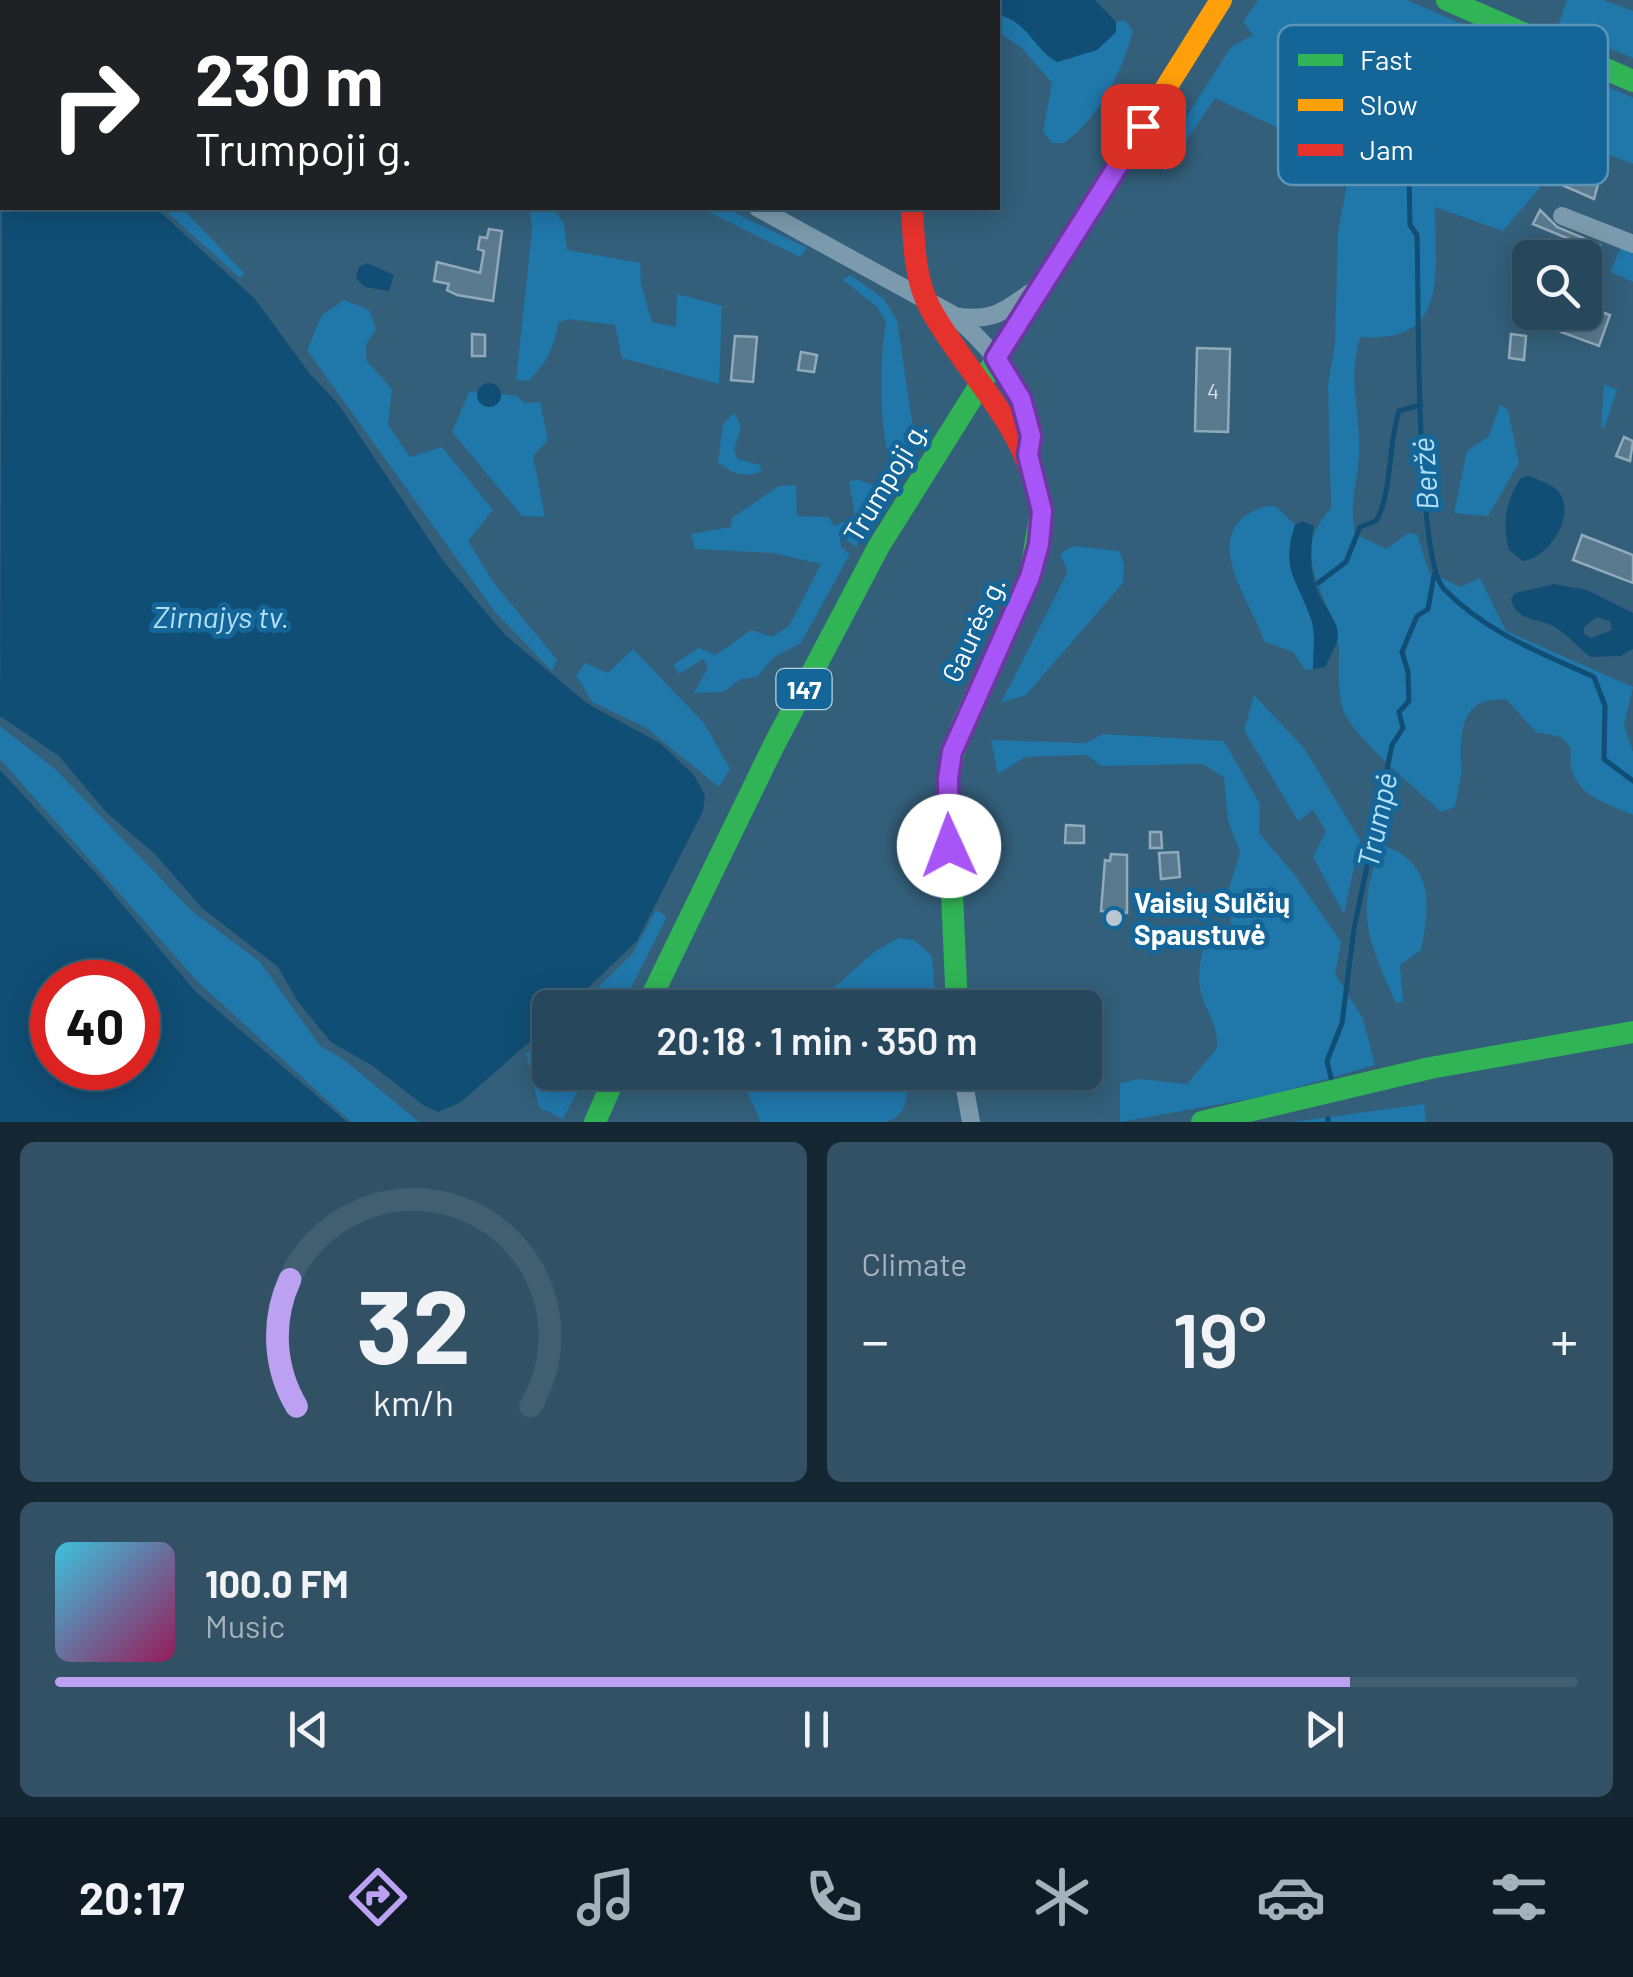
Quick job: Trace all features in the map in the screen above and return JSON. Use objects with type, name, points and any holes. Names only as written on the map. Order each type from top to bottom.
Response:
[{"type":"main road","points":[[1448,0],[1505,25]]},
{"type":"main road","name":"Trumpoji g.","points":[[655,990],[766,762],[879,546],[1223,3]]},
{"type":"main road","points":[[1608,70],[1633,81]]},
{"type":"main road","name":"Gaurės g.","points":[[912,210],[915,258],[928,305],[943,333],[981,382],[1028,455],[1040,488],[1039,544],[1030,577],[962,725],[948,778],[956,990]]},
{"type":"main road","points":[[1202,1122],[1430,1068],[1633,1032]]},
{"type":"main road","points":[[596,1122],[609,1090]]},
{"type":"street","points":[[762,210],[928,305],[955,316],[982,321],[1002,314],[1043,284]]},
{"type":"street","points":[[1562,216],[1633,244]]},
{"type":"street","name":"Gaurės g.","points":[[955,316],[996,358],[1021,399],[1031,436],[1028,455]]},
{"type":"street","points":[[965,1090],[971,1122]]},
{"type":"shaded area","points":[[1258,0],[1407,0],[1465,25],[1278,25],[1278,127],[1215,98],[1165,172],[1157,163],[1231,47],[1253,35],[1243,22]]},
{"type":"shaded area","points":[[1567,0],[1603,0],[1633,11],[1633,58],[1608,48],[1608,25],[1559,23]]},
{"type":"shaded area","points":[[1000,12],[1021,22],[1069,60],[1083,51],[1097,50],[1116,32],[1116,22],[1125,20],[1133,31],[1108,93],[1088,121],[1064,143],[1052,143],[1043,131],[1052,83],[1022,48],[1000,33]]},
{"type":"shaded area","points":[[1608,87],[1633,98],[1633,164],[1608,154]]},
{"type":"shaded area","points":[[1347,185],[1542,185],[1503,231],[1435,207],[1435,279],[1423,317],[1410,329],[1389,336],[1360,337],[1354,383],[1359,440],[1355,534],[1386,549],[1409,533],[1417,534],[1429,572],[1461,587],[1480,578],[1506,631],[1633,687],[1624,725],[1633,752],[1633,815],[1579,785],[1571,763],[1571,748],[1561,737],[1536,732],[1507,700],[1480,703],[1466,718],[1455,807],[1441,812],[1374,750],[1344,712],[1337,635],[1311,555],[1312,540],[1331,508],[1328,385],[1335,343],[1338,232]]},
{"type":"shaded area","points":[[165,210],[184,210],[244,273],[240,278]]},
{"type":"shaded area","points":[[530,210],[554,210],[564,223],[567,250],[640,263],[641,284],[652,322],[676,327],[677,294],[722,306],[719,384],[622,358],[615,325],[569,319],[559,322],[549,354],[535,374],[528,381],[516,380],[532,231]]},
{"type":"shaded area","points":[[705,210],[729,210],[807,248],[800,257]]},
{"type":"shaded area","points":[[1621,247],[1633,251],[1633,282],[1610,272]]},
{"type":"shaded area","points":[[850,275],[884,299],[897,321],[915,441],[896,472],[883,422],[882,355],[886,322],[876,306],[843,280]]},
{"type":"shaded area","points":[[344,300],[369,310],[376,329],[366,345],[366,360],[392,389],[388,425],[410,457],[442,447],[493,510],[468,541],[494,583],[557,660],[552,671],[495,612],[307,350],[322,315]]},
{"type":"shaded area","points":[[1604,384],[1617,390],[1604,429],[1601,426]]},
{"type":"shaded area","points":[[478,391],[478,398],[497,403],[501,394],[517,396],[524,403],[540,402],[548,440],[533,456],[545,517],[522,516],[452,432],[469,392]]},
{"type":"shaded area","points":[[1500,405],[1508,410],[1519,463],[1488,516],[1454,513],[1467,451],[1489,436]]},
{"type":"shaded area","points":[[734,413],[741,427],[734,450],[738,459],[760,465],[762,471],[738,474],[718,462],[723,424]]},
{"type":"shaded area","points":[[859,480],[878,487],[883,482],[891,486],[856,547],[844,538],[855,515],[849,481]]},
{"type":"shaded area","points":[[796,485],[797,516],[829,517],[834,526],[849,519],[840,536],[841,547],[850,554],[801,643],[774,657],[757,677],[741,679],[723,692],[694,693],[708,667],[703,659],[679,674],[673,665],[699,648],[716,655],[751,630],[772,637],[789,626],[821,564],[773,553],[695,549],[691,534],[731,527],[732,518],[779,486]]},
{"type":"shaded area","points":[[1266,506],[1277,507],[1295,525],[1290,564],[1312,619],[1313,669],[1305,670],[1293,652],[1265,642],[1232,565],[1233,530],[1245,517]]},
{"type":"shaded area","points":[[1073,546],[1119,551],[1124,563],[1123,583],[1026,695],[1001,703],[1068,571],[1060,554]]},
{"type":"shaded area","points":[[633,649],[704,723],[730,769],[719,787],[645,727],[592,702],[576,675],[585,663],[608,673]]},
{"type":"shaded area","points":[[1254,695],[1304,748],[1360,840],[1344,914],[1313,857],[1326,831],[1313,810],[1298,821],[1244,730]]},
{"type":"shaded area","points":[[0,726],[56,770],[193,912],[260,962],[320,1046],[343,1059],[419,1122],[351,1122],[198,982],[0,759]]},
{"type":"shaded area","points":[[1103,734],[1224,741],[1260,804],[1259,833],[1294,874],[1341,942],[1335,974],[1363,1019],[1375,1065],[1271,1095],[1120,1122],[1120,1083],[1139,1079],[1187,1084],[1217,1048],[1199,970],[1208,934],[1231,929],[1229,889],[1240,852],[1228,820],[1224,777],[1202,764],[1101,766],[1087,755],[1025,757],[998,774],[991,740],[1086,743]]},
{"type":"shaded area","points":[[1382,845],[1411,862],[1419,873],[1427,901],[1421,950],[1400,965],[1403,1001],[1396,1003],[1368,925],[1368,889]]},
{"type":"shaded area","points":[[656,910],[667,917],[630,990],[595,990],[633,953]]},
{"type":"shaded area","points":[[898,938],[914,940],[932,956],[935,990],[831,990],[874,952]]},
{"type":"shaded area","points":[[532,1048],[532,1078],[526,1053]]},
{"type":"shaded area","points":[[535,1090],[578,1090],[563,1119],[539,1107]]},
{"type":"shaded area","points":[[907,1090],[907,1096],[899,1114],[886,1122],[761,1122],[747,1092]]},
{"type":"shaded area","points":[[1424,1104],[1426,1122],[1292,1122]]},
{"type":"water","points":[[1000,0],[1095,0],[1116,22],[1116,32],[1097,50],[1057,62],[1019,25],[1002,16]]},
{"type":"water","name":"Zirnajys tv.","points":[[2,210],[158,210],[255,299],[310,374],[339,405],[444,562],[505,635],[588,704],[660,743],[694,775],[705,796],[703,811],[637,941],[586,990],[532,990],[532,1040],[461,1102],[438,1112],[331,1042],[298,1002],[278,967],[202,908],[155,854],[107,813],[59,756],[0,716]]},
{"type":"water","points":[[367,263],[394,275],[389,291],[365,287],[356,278],[359,267]]},
{"type":"water","points":[[489,383],[501,395],[489,407],[477,395]]},
{"type":"water","points":[[1529,476],[1558,491],[1564,512],[1550,544],[1523,561],[1509,550],[1506,522],[1508,504],[1516,487],[1521,478]]},
{"type":"water","points":[[1302,521],[1314,526],[1314,579],[1338,630],[1325,667],[1313,669],[1313,625],[1292,575],[1289,553],[1295,525]]},
{"type":"water","points":[[1554,584],[1587,590],[1633,613],[1633,649],[1620,656],[1591,657],[1558,629],[1518,612],[1511,599],[1515,593]],"holes":[[[1597,617],[1610,621],[1612,630],[1591,638],[1584,634],[1584,627]]]},
{"type":"water","points":[[0,770],[101,879],[195,991],[347,1122],[0,1122]]},
{"type":"building","points":[[1562,185],[1598,185],[1594,199]]},
{"type":"building","points":[[1540,210],[1557,227],[1588,240],[1572,240],[1533,224]]},
{"type":"building","points":[[489,229],[502,231],[493,301],[457,295],[447,290],[449,284],[434,281],[437,262],[480,273],[484,251],[478,249],[480,237],[487,238]]},
{"type":"building","points":[[1602,312],[1610,315],[1599,346],[1561,332],[1602,330]]},
{"type":"building","points":[[472,334],[485,335],[485,356],[472,356]]},
{"type":"building","points":[[1511,334],[1526,336],[1524,360],[1509,358]]},
{"type":"building","points":[[735,336],[757,337],[753,382],[731,380]]},
{"type":"building","points":[[1197,348],[1230,349],[1228,432],[1195,431]]},
{"type":"building","points":[[801,352],[817,355],[814,372],[798,370]]},
{"type":"building","points":[[1624,437],[1633,441],[1630,461],[1616,456]]},
{"type":"building","points":[[1582,535],[1633,555],[1633,583],[1573,560]]},
{"type":"building","points":[[1066,825],[1084,826],[1084,843],[1065,843]]},
{"type":"building","points":[[1150,832],[1161,832],[1162,848],[1150,848]]},
{"type":"building","points":[[1178,852],[1180,877],[1161,879],[1159,853]]},
{"type":"building","points":[[1111,854],[1127,855],[1127,913],[1101,911],[1105,860],[1110,861]]},
{"type":"waterway","name":"Beržė","points":[[1409,185],[1410,225],[1417,235],[1423,479],[1435,567],[1444,589],[1478,618],[1594,677],[1605,706],[1604,759],[1633,781]]},
{"type":"waterway","points":[[1318,583],[1346,562],[1360,527],[1376,521],[1385,498],[1399,411],[1421,405]]},
{"type":"waterway","name":"Trumpė","points":[[1331,1078],[1327,1061],[1342,1023],[1354,929],[1392,745],[1403,728],[1399,712],[1409,701],[1408,672],[1402,652],[1417,616],[1428,609],[1434,575]]},
{"type":"traffic: fast","points":[[1447,0],[1504,25]]},
{"type":"traffic: fast","points":[[1608,70],[1633,81]]},
{"type":"traffic: fast","points":[[655,990],[774,745],[879,546],[1027,310]]},
{"type":"traffic: fast","points":[[956,990],[947,778],[962,725],[1030,577],[1041,511],[1036,489]]},
{"type":"traffic: fast","points":[[1202,1122],[1430,1068],[1633,1032]]},
{"type":"traffic: fast","points":[[595,1122],[609,1090]]},
{"type":"traffic: slow","points":[[1027,310],[1221,0]]},
{"type":"traffic: jam","points":[[912,210],[916,259],[930,308],[1004,417],[1036,489]]},
{"type":"place","name":"Vaisių Sulčių Spaustuvė","points":[[1114,918]]},
{"type":"route","points":[[949,846],[947,807],[952,752],[1030,577],[1039,544],[1042,511],[1040,488],[1028,455],[1031,436],[1021,399],[996,358],[1143,126]]}]
